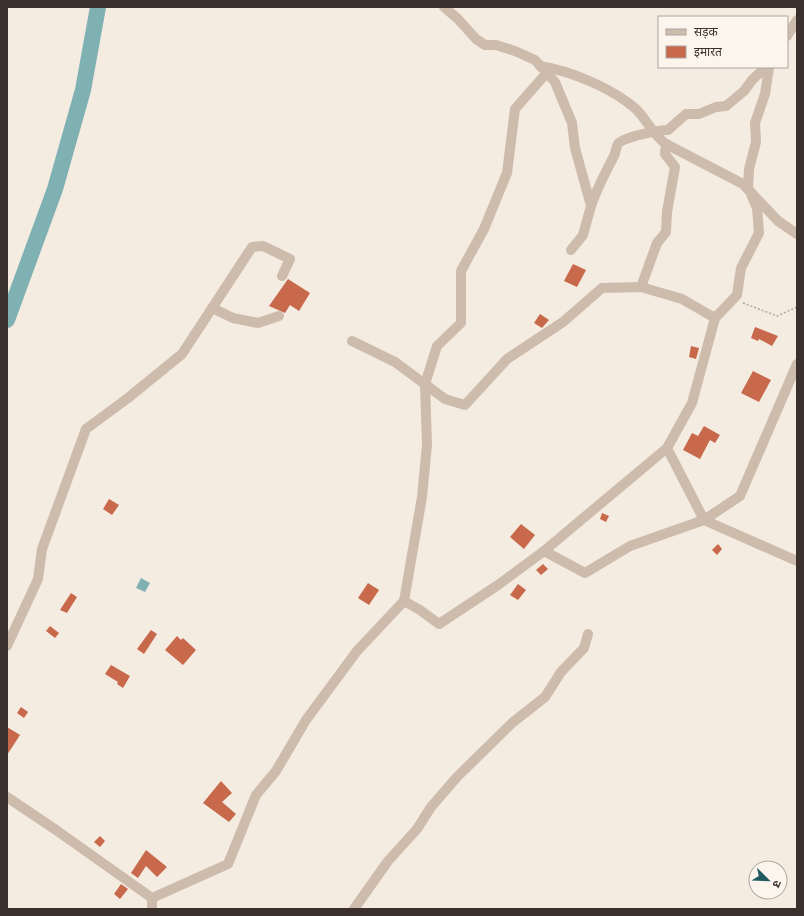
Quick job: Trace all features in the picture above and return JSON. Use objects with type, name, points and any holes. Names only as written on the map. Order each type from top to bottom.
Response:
[{"type":"street","points":[[444,7],[458,18],[476,39],[485,45],[496,45],[515,51],[535,60],[556,82],[572,123],[575,148],[591,206]]},
{"type":"street","points":[[788,34],[797,20]]},
{"type":"street","points":[[540,66],[561,69],[623,99],[637,110],[654,132],[666,144],[743,184],[752,195],[778,220],[797,234]]},
{"type":"street","points":[[571,250],[583,235],[600,181],[614,155],[618,143],[624,139],[661,130],[668,130],[686,114],[699,114],[716,107],[726,106],[744,91],[752,80],[766,68]]},
{"type":"street","points":[[404,601],[420,610],[439,624],[498,585],[544,551],[667,448],[692,402],[714,318],[737,295],[741,268],[758,233],[757,208],[748,187],[756,142],[755,123],[765,94],[767,68]]},
{"type":"street","points":[[152,898],[228,864],[256,795],[276,771],[306,720],[358,651],[404,601],[422,497],[426,452],[425,384],[437,346],[461,323],[460,271],[484,229],[507,173],[515,109],[543,77]]},
{"type":"street","points":[[641,286],[657,243],[666,232],[667,212],[675,167],[665,154],[666,144]]},
{"type":"street","points":[[7,646],[38,579],[42,549],[86,429],[128,398],[182,354],[252,247],[263,246],[290,259],[282,276]]},
{"type":"street","points":[[352,341],[395,362],[445,399],[465,405],[507,359],[563,322],[602,288],[641,286],[682,299],[714,318]]},
{"type":"street","points":[[212,308],[233,318],[258,323],[279,316]]},
{"type":"street","points":[[544,551],[585,573],[630,546],[704,520],[740,496],[797,364]]},
{"type":"street","points":[[667,448],[704,520],[797,561]]},
{"type":"street","points":[[354,909],[388,861],[417,829],[431,807],[457,777],[512,723],[545,697],[561,672],[584,648],[588,634]]},
{"type":"street","points":[[7,797],[152,898]]},
{"type":"street","points":[[152,898],[152,909]]},
{"type":"path","points":[[737,295],[744,304],[777,316],[797,307]]},
{"type":"water","points":[[141,578],[150,583],[145,592],[136,588]]},
{"type":"building","points":[[573,264],[586,270],[577,287],[564,281]]},
{"type":"building","points":[[288,279],[310,293],[299,311],[290,305],[285,313],[269,306]]},
{"type":"building","points":[[540,314],[549,320],[542,328],[534,323]]},
{"type":"building","points":[[755,327],[778,336],[772,346],[759,339],[758,341],[751,338]]},
{"type":"building","points":[[691,346],[699,348],[696,359],[689,357]]},
{"type":"building","points":[[753,371],[771,380],[759,402],[741,393]]},
{"type":"building","points":[[704,426],[720,435],[715,443],[710,440],[700,459],[683,450],[692,433],[698,436]]},
{"type":"building","points":[[109,499],[119,505],[112,515],[103,509]]},
{"type":"building","points":[[602,513],[609,516],[606,522],[600,519]]},
{"type":"building","points":[[521,524],[535,535],[524,549],[510,537]]},
{"type":"building","points":[[718,544],[722,549],[717,555],[712,550]]},
{"type":"building","points":[[543,564],[548,569],[541,575],[536,570]]},
{"type":"building","points":[[368,583],[379,590],[369,605],[358,598]]},
{"type":"building","points":[[518,584],[526,590],[518,600],[510,595]]},
{"type":"building","points":[[71,593],[77,597],[67,613],[60,610]]},
{"type":"building","points":[[50,626],[59,633],[55,638],[46,631]]},
{"type":"building","points":[[151,630],[157,634],[144,654],[137,649]]},
{"type":"building","points":[[177,636],[181,640],[183,638],[196,650],[183,665],[165,650]]},
{"type":"building","points":[[111,665],[130,676],[123,688],[117,684],[118,682],[105,674]]},
{"type":"building","points":[[21,707],[28,712],[24,718],[17,713]]},
{"type":"building","points":[[7,727],[20,735],[7,755]]},
{"type":"building","points":[[221,781],[232,793],[222,802],[236,814],[229,822],[203,803]]},
{"type":"building","points":[[100,836],[105,841],[100,847],[94,842]]},
{"type":"building","points":[[146,850],[167,867],[157,877],[146,866],[138,878],[131,873]]},
{"type":"building","points":[[121,884],[128,889],[120,899],[114,894]]},
{"type":"waterway","points":[[7,320],[55,189],[83,90],[98,7]]}]
